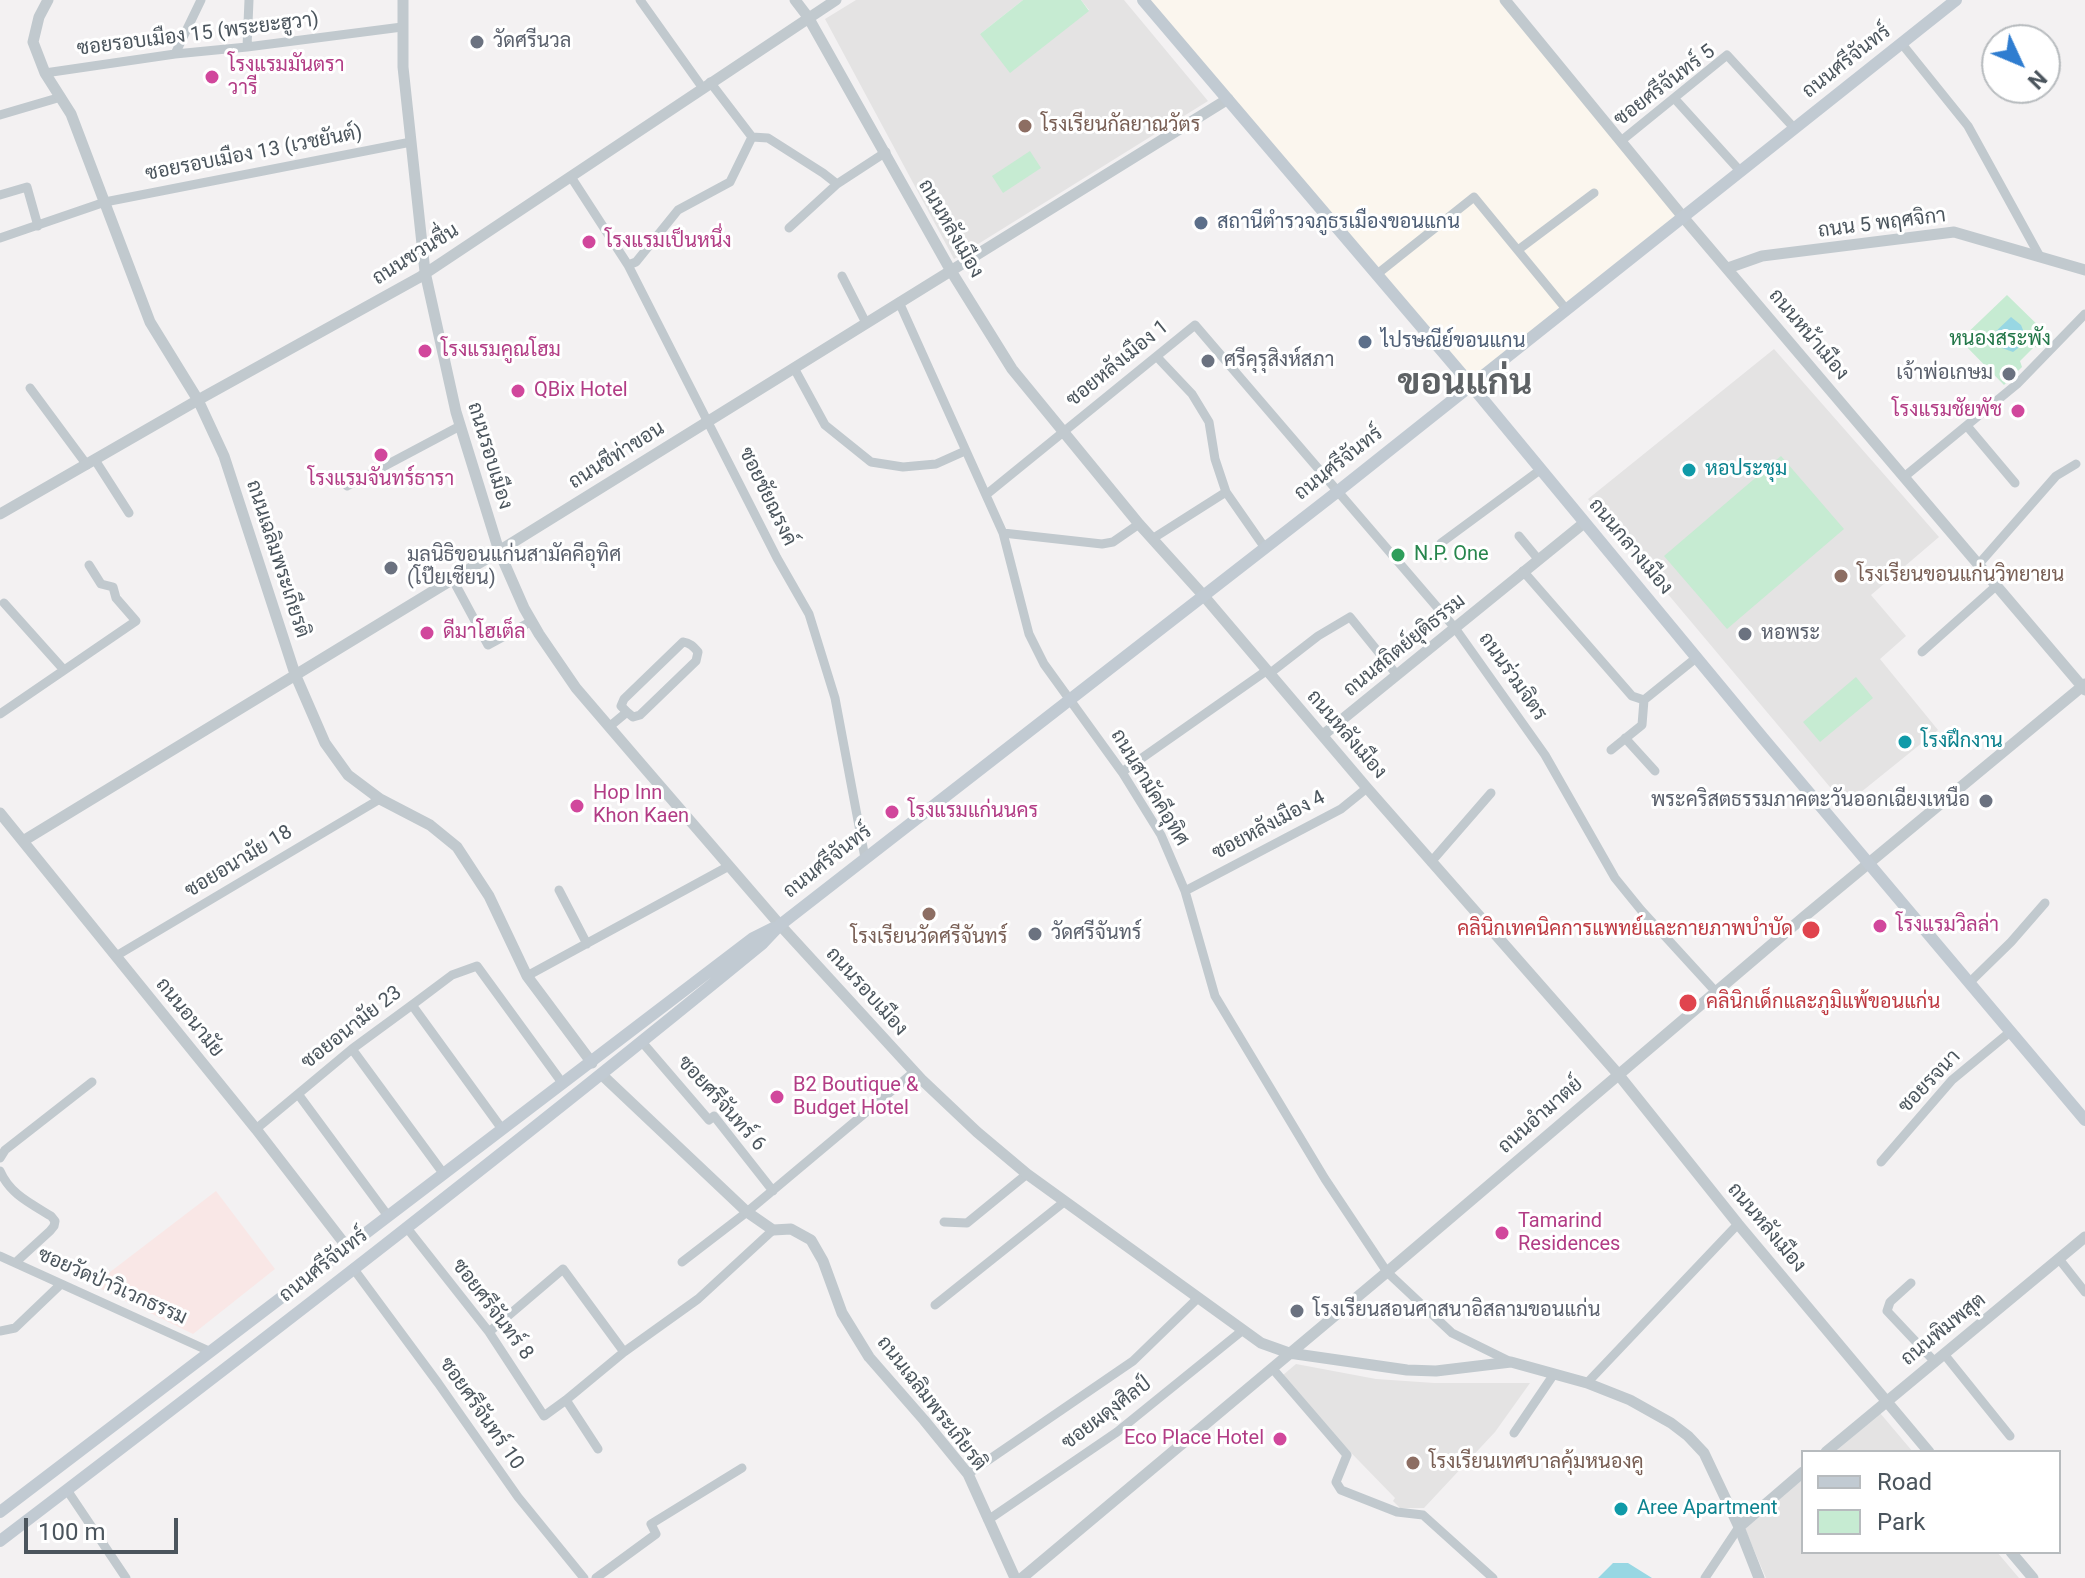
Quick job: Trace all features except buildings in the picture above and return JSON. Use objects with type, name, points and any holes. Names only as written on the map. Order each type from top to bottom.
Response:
[{"type":"main road","name":"ถนนกลางเมือง","points":[[1143,0],[1471,385],[2085,1120]]},
{"type":"main road","name":"ถนนศรีจันทร์","points":[[0,1541],[529,1132],[763,943],[780,925],[1337,492],[1956,0]]},
{"type":"main road","name":"ถนนศรีจันทร์","points":[[0,1512],[753,938],[780,925]]},
{"type":"main road","points":[[518,1118],[529,1132]]},
{"type":"main road","points":[[347,1247],[356,1266]]},
{"type":"main road","points":[[119,1421],[132,1439]]},
{"type":"street","name":"ถนนเฉลิมพระเกียรติ","points":[[48,0],[39,17],[33,42],[45,73],[71,114],[150,322],[198,400],[224,456],[295,674],[325,743],[348,775],[380,799],[430,825],[457,847],[489,896],[527,976],[592,1063]]},
{"type":"street","points":[[175,54],[201,0]]},
{"type":"street","points":[[247,47],[249,0]]},
{"type":"street","name":"ถนนรอบเมือง","points":[[403,0],[403,67],[425,272],[460,426],[499,551],[524,608],[576,688],[609,727],[780,925],[914,1072],[977,1132],[1064,1202],[1261,1343],[1289,1353],[1407,1370],[1436,1371],[1511,1362],[1587,1383],[1630,1400],[1688,1436],[1704,1453],[1759,1578]]},
{"type":"street","points":[[640,0],[706,85],[752,137],[768,138],[837,184]]},
{"type":"street","name":"ถนนหลังเมือง","points":[[795,0],[808,17],[886,152],[951,271],[1012,369],[1139,524],[1618,1074],[1738,1224],[1927,1450]]},
{"type":"street","name":"ถนนชวนชื่น","points":[[0,514],[425,272],[836,0]]},
{"type":"street","name":"ถนนหน้าเมือง","points":[[1505,0],[1683,217],[2084,687]]},
{"type":"street","name":"ซอยรอบเมือง 15 (พระยะฮูวา)","points":[[45,73],[402,27]]},
{"type":"street","points":[[1902,44],[1968,126],[2039,255]]},
{"type":"street","name":"ซอยศรีจันทร์ 5","points":[[1621,141],[1727,55],[1795,129]]},
{"type":"street","points":[[0,115],[61,97]]},
{"type":"street","points":[[1674,98],[1741,172]]},
{"type":"street","name":"ถนนชีท่าขอน","points":[[23,841],[499,551],[1228,99]]},
{"type":"street","points":[[628,265],[636,262],[678,210],[730,182],[752,137]]},
{"type":"street","name":"ซอยรอบเมือง 13 (เวชยันต์)","points":[[0,238],[105,202],[411,142]]},
{"type":"street","points":[[789,228],[837,184],[886,152]]},
{"type":"street","name":"ซอยชัยณรงค์","points":[[571,177],[628,265],[777,558],[809,614],[835,698],[865,858]]},
{"type":"street","points":[[0,195],[27,187],[38,226]]},
{"type":"street","points":[[1518,250],[1594,193]]},
{"type":"street","points":[[1376,275],[1474,197],[1566,309]]},
{"type":"street","name":"ถนน 5 พฤศจิกา","points":[[1728,268],[1762,256],[1954,232],[2085,270]]},
{"type":"street","points":[[842,276],[866,323]]},
{"type":"street","name":"ถนนสามัคคีอุทิศ","points":[[899,302],[1003,533],[1029,634],[1044,664],[1122,772],[1161,835],[1185,891],[1215,996],[1325,1179],[1387,1272],[1452,1333],[1511,1362]]},
{"type":"street","points":[[1904,477],[2017,384],[2085,314]]},
{"type":"street","name":"ซอยหลังเมือง 1","points":[[987,494],[1195,325]]},
{"type":"street","name":"ถนนร่วมจิตร","points":[[1195,325],[1455,628],[1545,755],[1615,878],[1716,992]]},
{"type":"street","points":[[1157,357],[1192,394],[1209,422],[1215,459],[1226,492],[1265,548]]},
{"type":"street","points":[[794,368],[825,425],[871,462],[903,467],[936,464],[965,451]]},
{"type":"street","points":[[30,388],[129,513]]},
{"type":"street","points":[[347,486],[460,426]]},
{"type":"street","points":[[1967,426],[2015,483]]},
{"type":"street","points":[[1978,565],[2056,476],[2076,464]]},
{"type":"street","points":[[1441,543],[1540,470]]},
{"type":"street","points":[[1152,539],[1226,492]]},
{"type":"street","name":"ถนนสถิตย์ยุติธรรม","points":[[1323,735],[1584,523]]},
{"type":"street","points":[[1003,533],[1102,544],[1113,542],[1139,524]]},
{"type":"street","points":[[1519,536],[1538,559]]},
{"type":"street","points":[[0,714],[136,621],[116,598],[113,587],[101,584],[89,565]]},
{"type":"street","points":[[1523,571],[1632,696],[1644,700]]},
{"type":"street","points":[[452,578],[488,645],[532,621]]},
{"type":"street","points":[[1922,652],[1996,586]]},
{"type":"street","points":[[4,603],[64,670]]},
{"type":"street","points":[[1122,772],[1350,617],[1397,675]]},
{"type":"street","points":[[683,642],[689,643],[698,652],[696,661],[640,715],[633,717],[627,712],[621,706],[624,699],[683,642]]},
{"type":"street","points":[[1611,750],[1642,725],[1644,700],[1696,658]]},
{"type":"street","name":"ถนนอำมาตย์","points":[[1022,1578],[1618,1074],[2084,687]]},
{"type":"street","points":[[609,727],[627,712]]},
{"type":"street","points":[[1625,738],[1655,771]]},
{"type":"street","name":"ซอยหลังเมือง 4","points":[[1185,891],[1341,809],[1367,788]]},
{"type":"street","points":[[1431,862],[1491,793]]},
{"type":"street","name":"ซอยอนามัย 18","points":[[116,956],[380,799]]},
{"type":"street","name":"ถนนอนามัย","points":[[0,813],[256,1129],[347,1247]]},
{"type":"street","points":[[527,976],[729,866]]},
{"type":"street","points":[[559,890],[587,944]]},
{"type":"street","points":[[1969,983],[2045,903]]},
{"type":"street","name":"ซอยอนามัย 23","points":[[256,1129],[352,1049],[452,975],[477,966],[563,1084]]},
{"type":"street","points":[[412,1005],[502,1129]]},
{"type":"street","name":"ซอยรจนา","points":[[1881,1162],[1952,1080],[2010,1032]]},
{"type":"street","name":"ซอยศรีจันทร์ 6","points":[[642,1042],[709,1120],[714,1116],[773,1191]]},
{"type":"street","points":[[352,1049],[443,1173]]},
{"type":"street","points":[[682,1262],[773,1191],[914,1072]]},
{"type":"street","name":"ถนนเฉลิมพระเกียรติ","points":[[601,1074],[747,1212],[773,1230],[791,1229],[811,1240],[823,1261],[842,1313],[869,1357],[968,1474],[1015,1578]]},
{"type":"street","points":[[0,1158],[5,1150],[92,1082]]},
{"type":"street","points":[[298,1094],[388,1216]]},
{"type":"street","points":[[0,1171],[12,1192],[55,1221],[50,1231],[15,1263]]},
{"type":"street","points":[[944,1222],[967,1223],[1027,1174]]},
{"type":"street","points":[[935,1305],[1064,1202]]},
{"type":"street","points":[[1587,1383],[1738,1224]]},
{"type":"street","name":"ซอยศรีจันทร์ 8","points":[[407,1228],[489,1332],[544,1416],[566,1400]]},
{"type":"street","points":[[598,1449],[566,1400],[624,1352],[698,1299],[773,1230]]},
{"type":"street","name":"ถนนพิมพสุต","points":[[1828,1450],[2085,1237]]},
{"type":"street","name":"ซอยวัดป่าวิเวกธรรม","points":[[0,1256],[209,1351]]},
{"type":"street","points":[[2059,1259],[2085,1292]]},
{"type":"street","name":"ซอยศรีจันทร์ 10","points":[[356,1266],[518,1497],[584,1578]]},
{"type":"street","points":[[489,1332],[563,1269],[624,1352]]},
{"type":"street","points":[[1911,1283],[1890,1302],[1887,1311],[1940,1358],[2010,1436]]},
{"type":"street","points":[[0,1331],[15,1328],[61,1284]]},
{"type":"street","points":[[968,1474],[1133,1361],[1198,1298]]},
{"type":"street","name":"ซอยผดุงศิลป์","points":[[988,1520],[1117,1432],[1243,1330]]},
{"type":"street","points":[[1272,1368],[1347,1455],[1336,1482],[1341,1490],[1397,1512],[1423,1515],[1493,1578]]},
{"type":"street","points":[[1514,1433],[1554,1374]]},
{"type":"street","points":[[596,1578],[656,1534],[651,1524],[742,1468]]},
{"type":"street","points":[[1705,1578],[1739,1527],[1801,1474]]},
{"type":"street","points":[[67,1490],[126,1578]]},
{"type":"street","points":[[2013,1554],[2033,1578]]},
{"type":"shaded area","name":"โรงเรียนกัลยาณวัตร","points":[[856,0],[1023,0],[980,34],[1089,10],[1081,0],[1124,0],[1208,101],[954,259],[825,19]]},
{"type":"shaded area","points":[[1143,0],[1505,0],[1683,217],[1471,385]]},
{"type":"shaded area","name":"โรงเรียนขอนแก่นวิทยายน","points":[[1774,349],[1939,537],[1871,595],[1906,636],[1880,659],[1938,730],[1845,805],[1588,499]]},
{"type":"shaded area","points":[[216,1191],[275,1269],[193,1334],[93,1285]]},
{"type":"shaded area","name":"โรงเรียนเทศบาลคุ้มหนองคู","points":[[1296,1364],[1376,1379],[1434,1383],[1530,1383],[1495,1432],[1424,1508],[1400,1508],[1393,1501],[1395,1498],[1327,1428],[1283,1375]]},
{"type":"shaded area","points":[[1880,1413],[1911,1450],[1837,1450]]},
{"type":"shaded area","points":[[1801,1481],[1801,1554],[1999,1554],[2019,1578],[1766,1578],[1745,1529]]},
{"type":"green space","points":[[1023,0],[1081,0],[1089,11],[1010,73],[980,34]]},
{"type":"green space","points":[[1030,151],[1041,168],[1003,193],[992,176]]},
{"type":"green space","name":"หนองสระพัง","points":[[2007,295],[2051,338],[2041,348],[2034,347],[2020,361],[2022,367],[2004,385],[1960,340]]},
{"type":"green space","points":[[1781,456],[1844,529],[1727,629],[1664,556]]},
{"type":"green space","points":[[1856,677],[1873,698],[1820,742],[1803,722]]},
{"type":"water","points":[[2011,317],[2021,325],[2025,335],[2022,345],[2013,352],[2002,348],[1991,336]]},
{"type":"water","points":[[1613,1563],[1628,1563],[1652,1578],[1598,1578]]},
{"type":"place","name":"วัดศรีนวล","points":[[477,42]]},
{"type":"place","name":"โรงแรมมันตรา วารี","points":[[212,77]]},
{"type":"place","name":"โรงเรียนกัลยาณวัตร","points":[[1025,126]]},
{"type":"place","name":"สถานีตำรวจภูธรเมืองขอนแกน","points":[[1201,223]]},
{"type":"place","name":"โรงแรมเป็นหนึ่ง","points":[[589,242]]},
{"type":"place","name":"ไปรษณีย์ขอนแกน","points":[[1365,342]]},
{"type":"place","name":"โรงแรมคูณโฮม","points":[[425,351]]},
{"type":"place","name":"ศรีคุรุสิงห์สภา","points":[[1208,361]]},
{"type":"place","name":"เจ้าพ่อเกษม","points":[[2009,374]]},
{"type":"place","name":"QBix Hotel","points":[[518,391]]},
{"type":"place","name":"โรงแรมชัยพัช","points":[[2018,411]]},
{"type":"place","name":"โรงแรมจันทร์ธารา","points":[[381,455]]},
{"type":"place","name":"หอประชุม","points":[[1689,470]]},
{"type":"place","name":"N.P. One","points":[[1398,555]]},
{"type":"place","name":"มูลนิธิขอนแก่นสามัคคีอุทิศ (โป๊ยเซียน)","points":[[391,568]]},
{"type":"place","name":"โรงเรียนขอนแก่นวิทยายน","points":[[1841,576]]},
{"type":"place","name":"ดีมาโฮเต็ล","points":[[427,633]]},
{"type":"place","name":"หอพระ","points":[[1745,634]]},
{"type":"place","name":"โรงฝึกงาน","points":[[1905,742]]},
{"type":"place","name":"พระคริสตธรรมภาคตะวันออกเฉียงเหนือ","points":[[1986,801]]},
{"type":"place","name":"Hop Inn Khon Kaen","points":[[577,806]]},
{"type":"place","name":"โรงแรมแก่นนคร","points":[[892,812]]},
{"type":"place","name":"โรงเรียนวัดศรีจันทร์","points":[[929,914]]},
{"type":"place","name":"โรงแรมวิลล่า","points":[[1880,926]]},
{"type":"place","name":"คลินิกเทคนิคการแพทย์และกายภาพบำบัด","points":[[1811,930]]},
{"type":"place","name":"วัดศรีจันทร์","points":[[1035,934]]},
{"type":"place","name":"คลินิกเด็กและภูมิแพ้ขอนแก่น","points":[[1688,1003]]},
{"type":"place","name":"B2 Boutique & Budget Hotel","points":[[777,1097]]},
{"type":"place","name":"Tamarind Residences","points":[[1502,1233]]},
{"type":"place","name":"โรงเรียนสอนศาสนาอิสลามขอนแก่น","points":[[1297,1311]]},
{"type":"place","name":"Eco Place Hotel","points":[[1280,1439]]},
{"type":"place","name":"โรงเรียนเทศบาลคุ้มหนองคู","points":[[1413,1463]]},
{"type":"place","name":"Aree Apartment","points":[[1621,1509]]},
{"type":"district","name":"ขอนแก่น","points":[[1465,385]]}]
